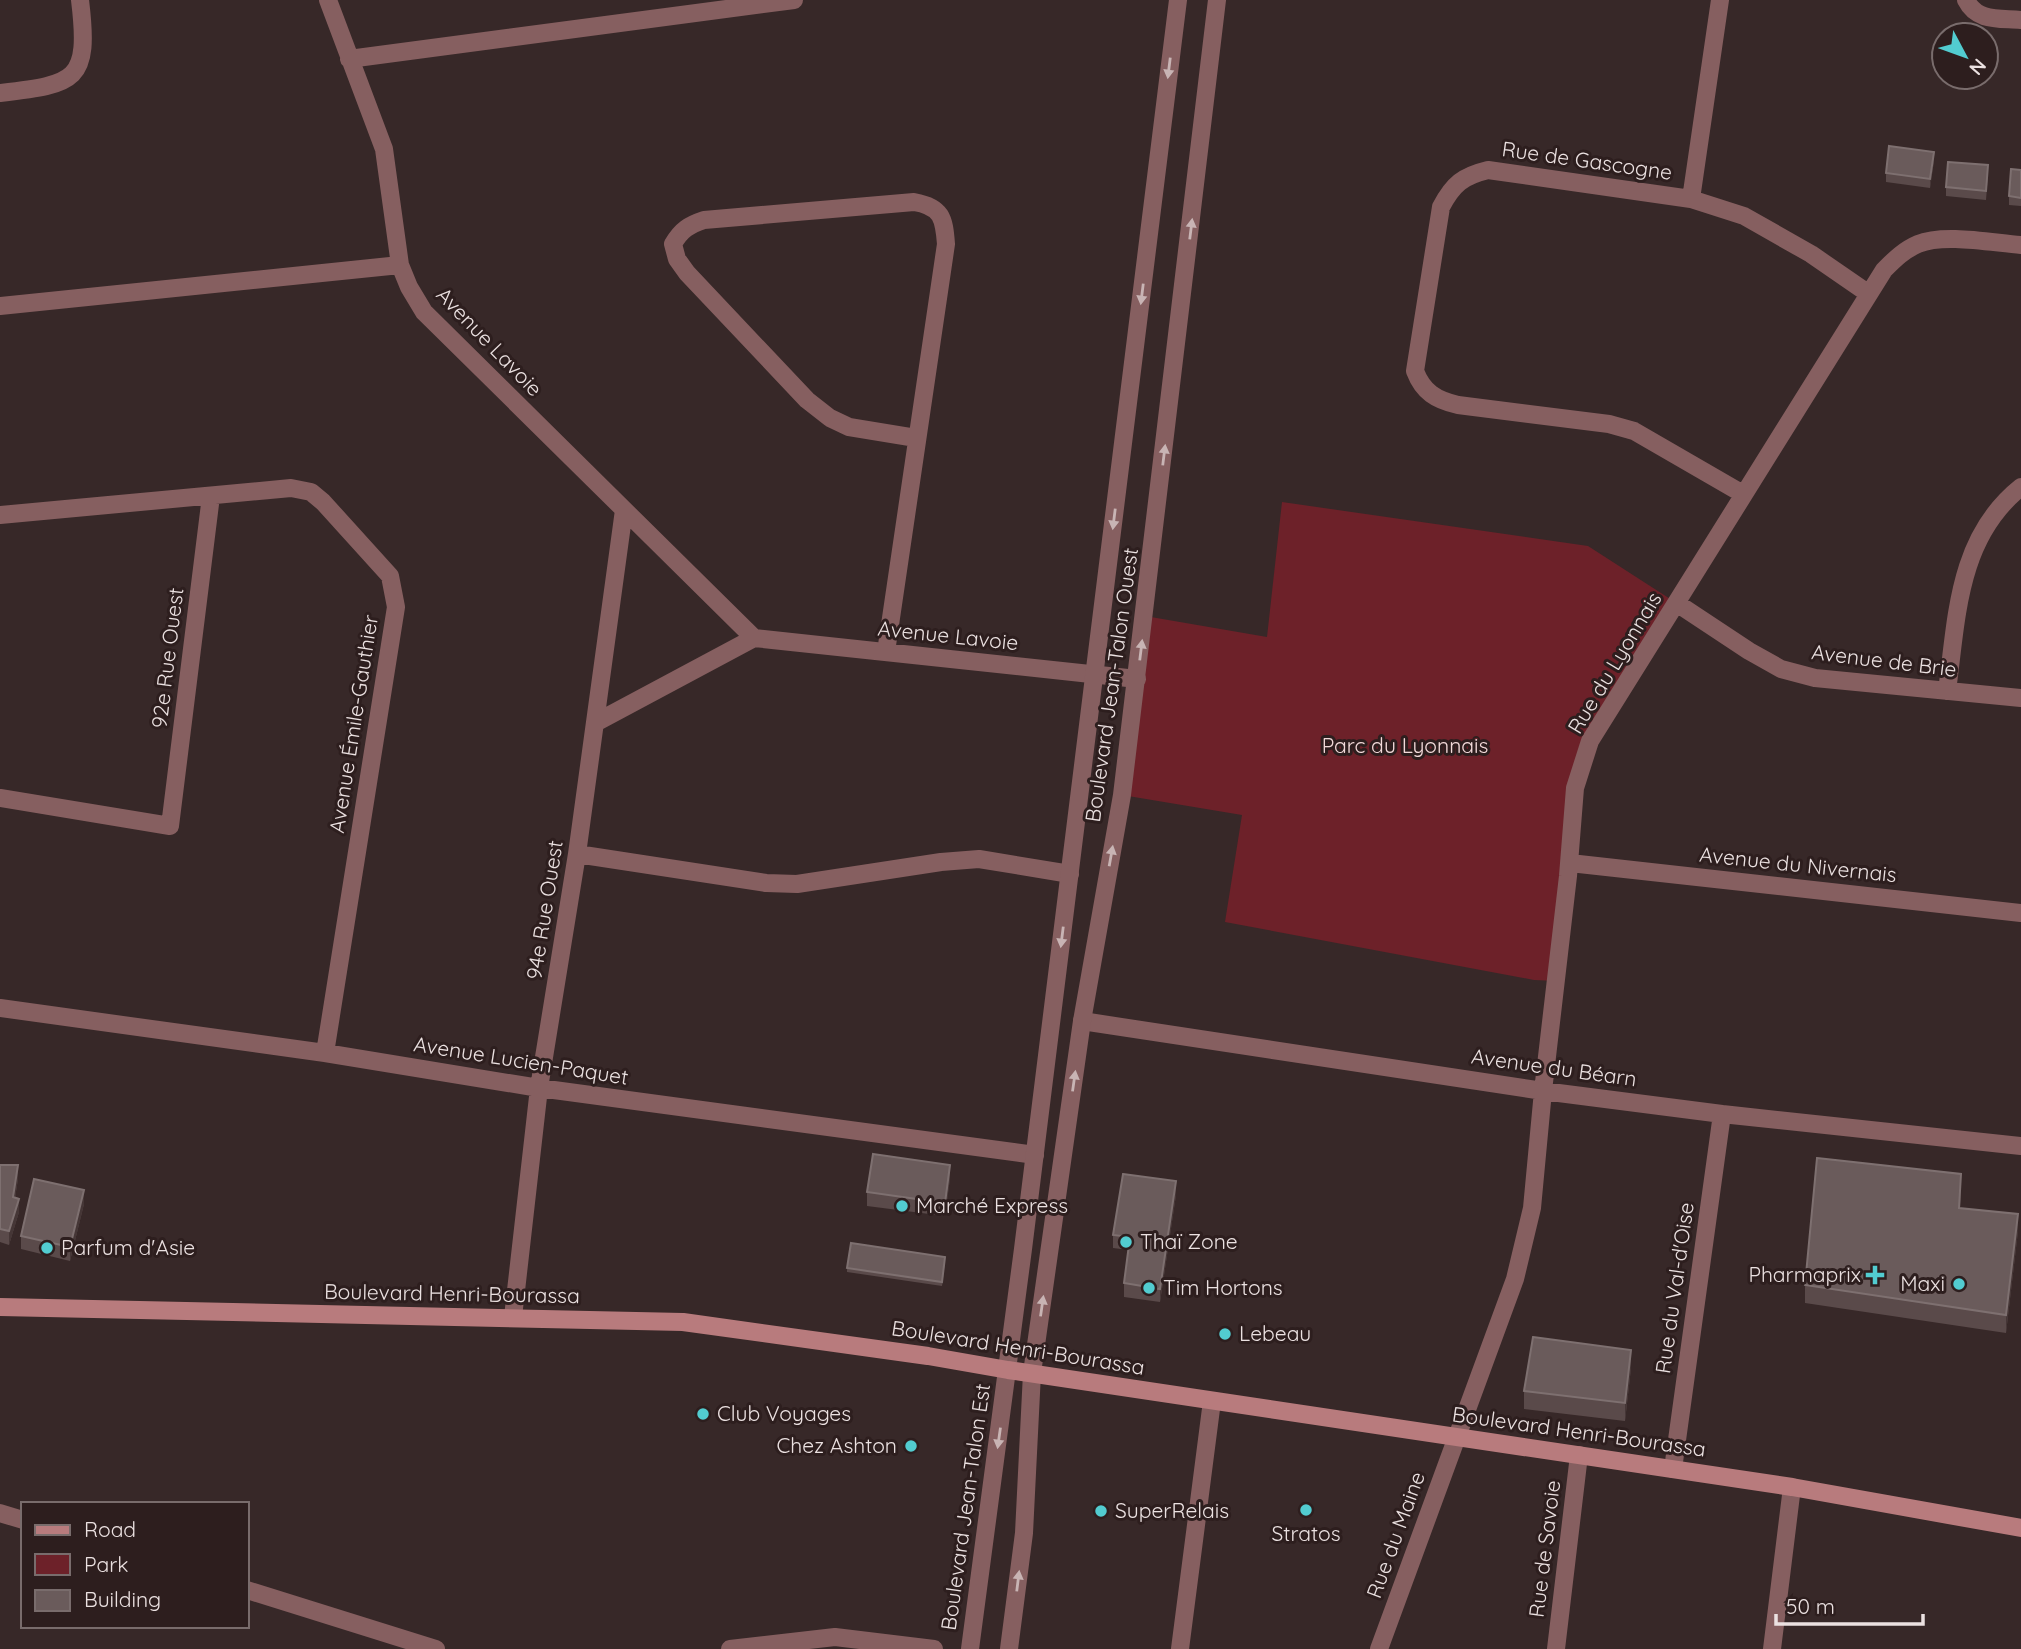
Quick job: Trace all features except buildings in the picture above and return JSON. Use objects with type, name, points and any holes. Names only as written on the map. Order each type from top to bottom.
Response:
[{"type":"main road","name":"Boulevard Henri-Bourassa","points":[[0,1307],[682,1322],[928,1356],[1792,1487],[2021,1528]]},
{"type":"street","points":[[0,93],[43,88],[65,81],[76,71],[83,54],[84,34],[80,0]]},
{"type":"street","points":[[0,306],[400,265],[384,149],[328,0]]},
{"type":"street","points":[[349,59],[793,0]]},
{"type":"street","name":"Boulevard Jean-Talon Ouest","points":[[1008,1370],[1178,0]]},
{"type":"street","name":"Boulevard Jean-Talon Ouest","points":[[1032,1373],[1082,1021],[1122,795],[1217,0]]},
{"type":"street","points":[[1691,199],[1720,0]]},
{"type":"street","points":[[1966,0],[1971,9],[1982,17],[2021,20]]},
{"type":"street","name":"Rue de Gascogne","points":[[1743,494],[1634,431],[1609,424],[1442,402],[1430,395],[1420,384],[1415,371],[1441,207],[1449,192],[1471,174],[1488,170],[1691,199],[1744,216],[1811,254],[1869,294]]},
{"type":"street","points":[[886,652],[946,244],[939,212],[929,205],[914,202],[704,220],[690,225],[680,233],[673,244],[677,259],[687,274],[807,400],[830,418],[849,427],[916,438]]},
{"type":"street","name":"Rue du Lyonnais","points":[[1456,1437],[1515,1279],[1532,1208],[1543,1091],[1558,981],[1575,788],[1590,741],[1678,604],[1743,494],[1884,270],[1902,252],[1921,242],[1942,239],[2021,245]]},
{"type":"street","name":"Avenue Lavoie","points":[[400,265],[424,312],[754,638],[1137,679]]},
{"type":"street","points":[[1947,691],[1961,586],[1969,556],[1994,517],[2021,487]]},
{"type":"street","name":"Avenue Émile-Gauthier","points":[[0,515],[291,488],[311,492],[390,576],[396,607],[325,1054]]},
{"type":"street","name":"92e Rue Ouest","points":[[0,798],[170,826],[211,496]]},
{"type":"street","name":"94e Rue Ouest","points":[[513,1317],[539,1088],[577,854],[624,510]]},
{"type":"street","name":"Avenue de Brie","points":[[1678,604],[1780,669],[1815,678],[2021,698]]},
{"type":"street","points":[[595,723],[754,638]]},
{"type":"street","points":[[577,854],[766,883],[797,884],[941,862],[979,859],[1070,874]]},
{"type":"street","name":"Avenue du Nivernais","points":[[1570,863],[2021,913]]},
{"type":"street","name":"Avenue Lucien-Paquet","points":[[0,1008],[325,1054],[539,1088],[1035,1156]]},
{"type":"street","name":"Avenue du Béarn","points":[[1082,1021],[1543,1091],[1722,1114],[2021,1146]]},
{"type":"street","name":"Rue du Val-d'Oise","points":[[1673,1469],[1722,1114]]},
{"type":"street","name":"Boulevard Jean-Talon Est","points":[[970,1649],[1008,1370]]},
{"type":"street","points":[[1009,1649],[1024,1533],[1032,1373]]},
{"type":"street","points":[[1180,1649],[1212,1401]]},
{"type":"street","name":"Rue du Maine","points":[[1380,1649],[1456,1437]]},
{"type":"street","name":"Rue de Savoie","points":[[1556,1649],[1579,1455]]},
{"type":"street","points":[[1772,1649],[1792,1487]]},
{"type":"street","points":[[0,1513],[21,1519]]},
{"type":"street","points":[[248,1590],[436,1649]]},
{"type":"street","points":[[730,1649],[835,1637],[934,1649]]},
{"type":"green space","name":"Parc du Lyonnais","points":[[1282,502],[1588,546],[1678,604],[1590,741],[1575,788],[1557,981],[1534,980],[1225,922],[1242,815],[1122,795],[1145,616],[1267,637]]},
{"type":"place","name":"Marché Express","points":[[902,1206]]},
{"type":"place","name":"Thaï Zone","points":[[1126,1242]]},
{"type":"place","name":"Parfum d'Asie","points":[[47,1248]]},
{"type":"place","name":"Pharmaprix","points":[[1875,1275]]},
{"type":"place","name":"Maxi","points":[[1959,1284]]},
{"type":"place","name":"Tim Hortons","points":[[1149,1288]]},
{"type":"place","name":"Lebeau","points":[[1225,1334]]},
{"type":"place","name":"Club Voyages","points":[[703,1414]]},
{"type":"place","name":"Chez Ashton","points":[[911,1446]]},
{"type":"place","name":"Stratos","points":[[1306,1510]]},
{"type":"place","name":"SuperRelais","points":[[1101,1511]]}]
